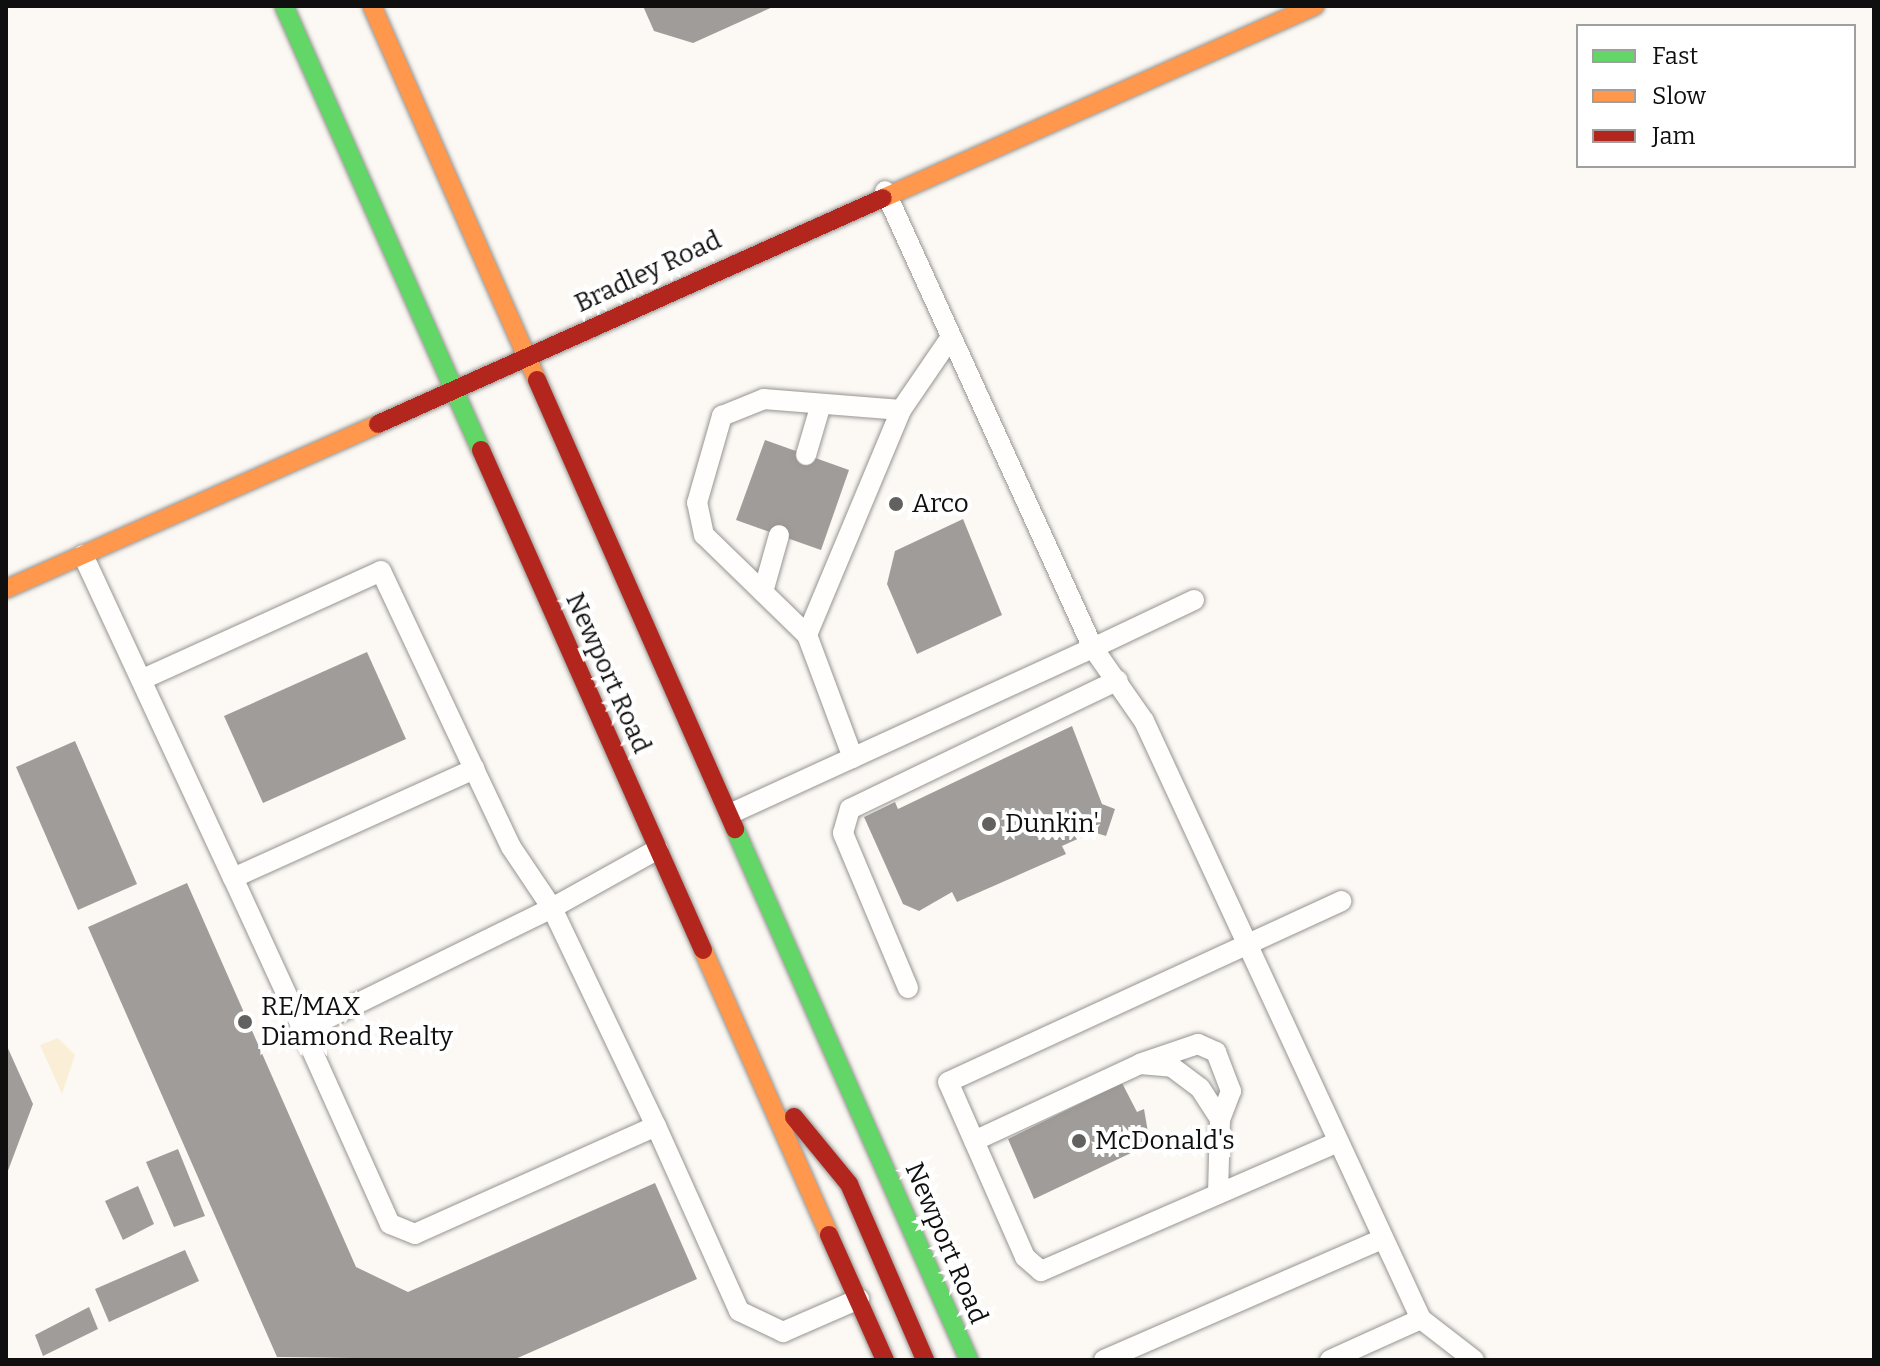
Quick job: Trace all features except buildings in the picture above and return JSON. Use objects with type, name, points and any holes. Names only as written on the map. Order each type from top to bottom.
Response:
[{"type":"main road","name":"Newport Road","points":[[284,6],[885,1360]]},
{"type":"main road","name":"Newport Road","points":[[372,6],[732,813],[969,1360]]},
{"type":"main road","name":"Bradley Road","points":[[6,589],[885,191],[1315,6]]},
{"type":"main road","points":[[757,1072],[849,1184],[925,1360]]},
{"type":"lane","points":[[885,191],[1093,648],[1118,680],[1247,946],[1421,1319],[1474,1360]]},
{"type":"lane","points":[[807,635],[901,410],[951,337]]},
{"type":"lane","points":[[853,758],[807,635],[704,535],[697,503],[722,416],[764,399],[901,410]]},
{"type":"lane","points":[[806,455],[821,404]]},
{"type":"lane","points":[[763,592],[779,535]]},
{"type":"lane","points":[[83,555],[143,679],[390,1224],[415,1234],[656,1126]]},
{"type":"lane","points":[[143,679],[381,571],[511,847],[552,908],[656,1126],[739,1311],[783,1332],[859,1299]]},
{"type":"lane","points":[[732,813],[1194,600]]},
{"type":"lane","points":[[908,988],[843,833],[850,809],[1118,680]]},
{"type":"lane","points":[[233,878],[474,769]]},
{"type":"lane","points":[[303,1030],[552,908],[658,849]]},
{"type":"lane","points":[[1338,1142],[1041,1271],[1025,1257],[948,1082],[1341,901]]},
{"type":"lane","points":[[974,1141],[1140,1064],[1198,1044],[1216,1052],[1231,1091],[1220,1119],[1218,1194]]},
{"type":"lane","points":[[1140,1064],[1172,1067],[1200,1088],[1220,1119]]},
{"type":"lane","points":[[1104,1360],[1382,1239]]},
{"type":"lane","points":[[1330,1360],[1421,1319]]},
{"type":"sand","points":[[58,1038],[75,1055],[62,1094],[40,1045]]},
{"type":"traffic: fast","points":[[284,6],[481,450]]},
{"type":"traffic: fast","points":[[735,829],[969,1360]]},
{"type":"traffic: slow","points":[[372,6],[537,380]]},
{"type":"traffic: slow","points":[[883,198],[1315,6]]},
{"type":"traffic: slow","points":[[6,589],[378,424]]},
{"type":"traffic: slow","points":[[703,950],[829,1235]]},
{"type":"traffic: jam","points":[[378,424],[883,198]]},
{"type":"traffic: jam","points":[[537,380],[735,829]]},
{"type":"traffic: jam","points":[[481,450],[703,950]]},
{"type":"traffic: jam","points":[[794,1117],[849,1184],[925,1360]]},
{"type":"traffic: jam","points":[[829,1235],[885,1360]]},
{"type":"place","name":"Arco","points":[[896,504]]},
{"type":"place","name":"Dunkin'","points":[[989,824]]},
{"type":"place","name":"RE/MAX Diamond Realty","points":[[245,1022]]},
{"type":"place","name":"McDonald's","points":[[1079,1141]]}]
